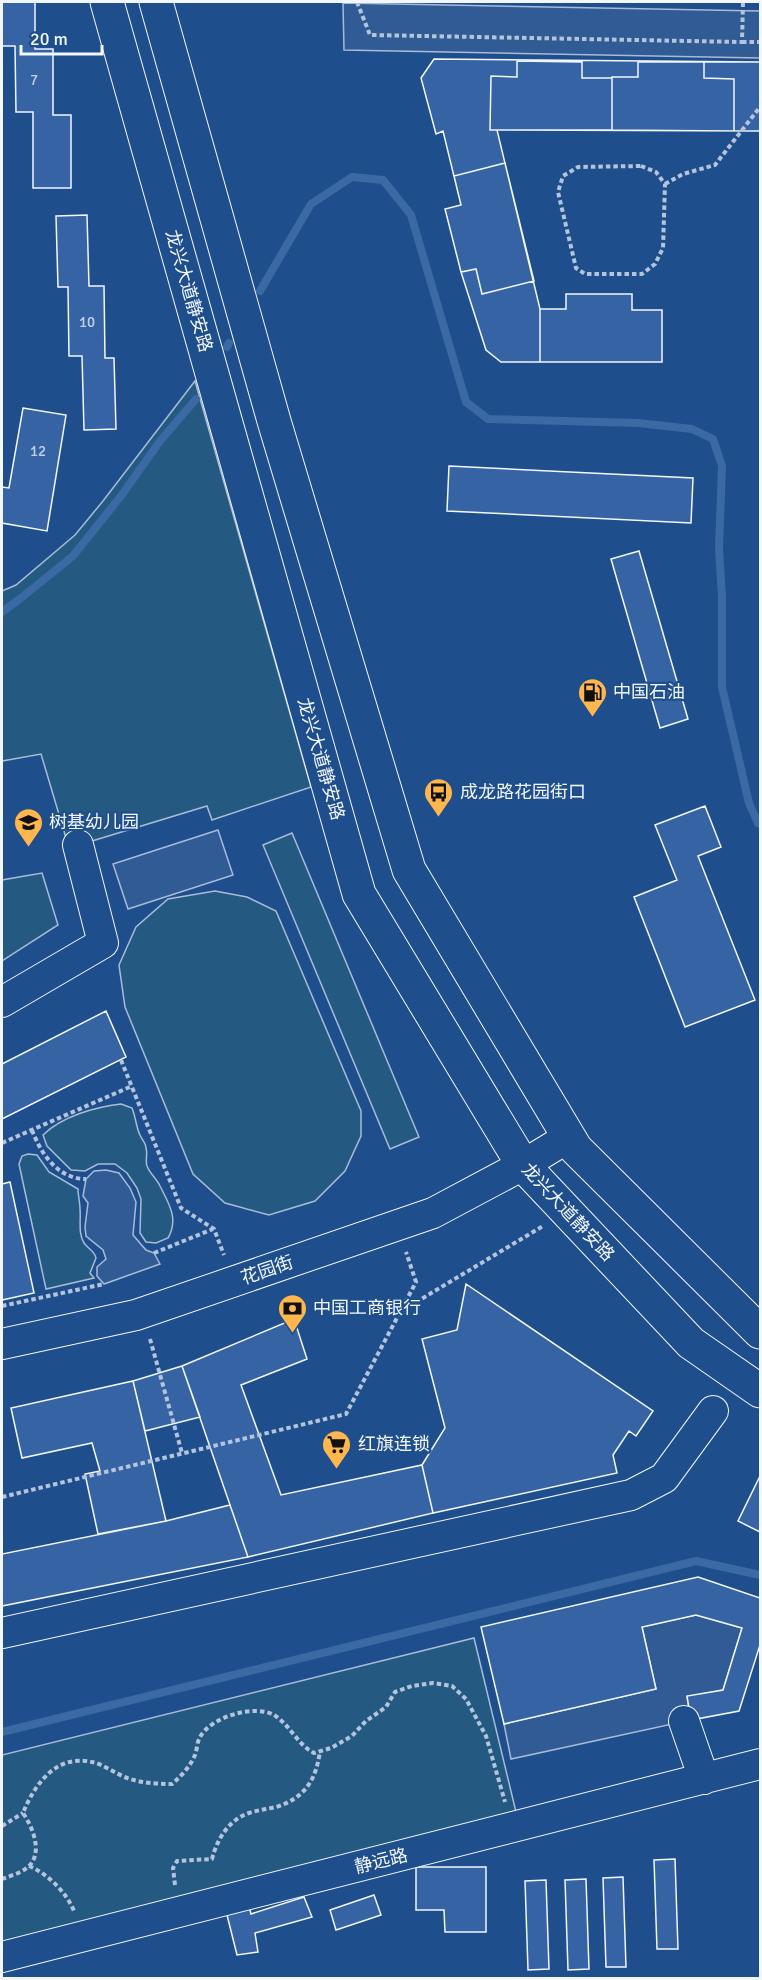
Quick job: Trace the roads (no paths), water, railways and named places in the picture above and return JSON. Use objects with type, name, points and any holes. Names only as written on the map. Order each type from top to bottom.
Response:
[{"type":"main road","name":"龙兴大道静安路","points":[[107,2],[359,894],[523,1165],[691,1343],[760,1391]]},
{"type":"main road","points":[[156,2],[273,421],[409,870],[576,1149],[760,1332]]},
{"type":"street","points":[[2,1002],[103,943],[78,845]]},
{"type":"street","name":"花园街","points":[[2,1344],[142,1312],[433,1213],[523,1165],[569,1137]]},
{"type":"street","points":[[2,1633],[631,1495],[664,1478],[713,1411]]},
{"type":"street","points":[[684,1721],[704,1779]]},
{"type":"street","name":"静远路","points":[[2,1957],[760,1764]]},
{"type":"waterway","points":[[260,291],[311,204],[352,177],[383,180],[411,215],[466,402],[488,419],[638,423],[692,429],[713,439],[722,466],[719,549],[722,597],[722,687],[749,803],[760,823]]},
{"type":"waterway","points":[[227,347],[229,343]]},
{"type":"waterway","points":[[2,612],[73,556],[121,496],[160,441],[196,399]]},
{"type":"waterway","points":[[2,1732],[696,1561],[760,1575]]},
{"type":"place","name":"中国石油","points":[[592,718]]},
{"type":"place","name":"成龙路花园街口","points":[[439,818]]},
{"type":"place","name":"树基幼儿园","points":[[28,848]]},
{"type":"place","name":"中国工商银行","points":[[292,1334]]},
{"type":"place","name":"红旗连锁","points":[[337,1470]]}]
